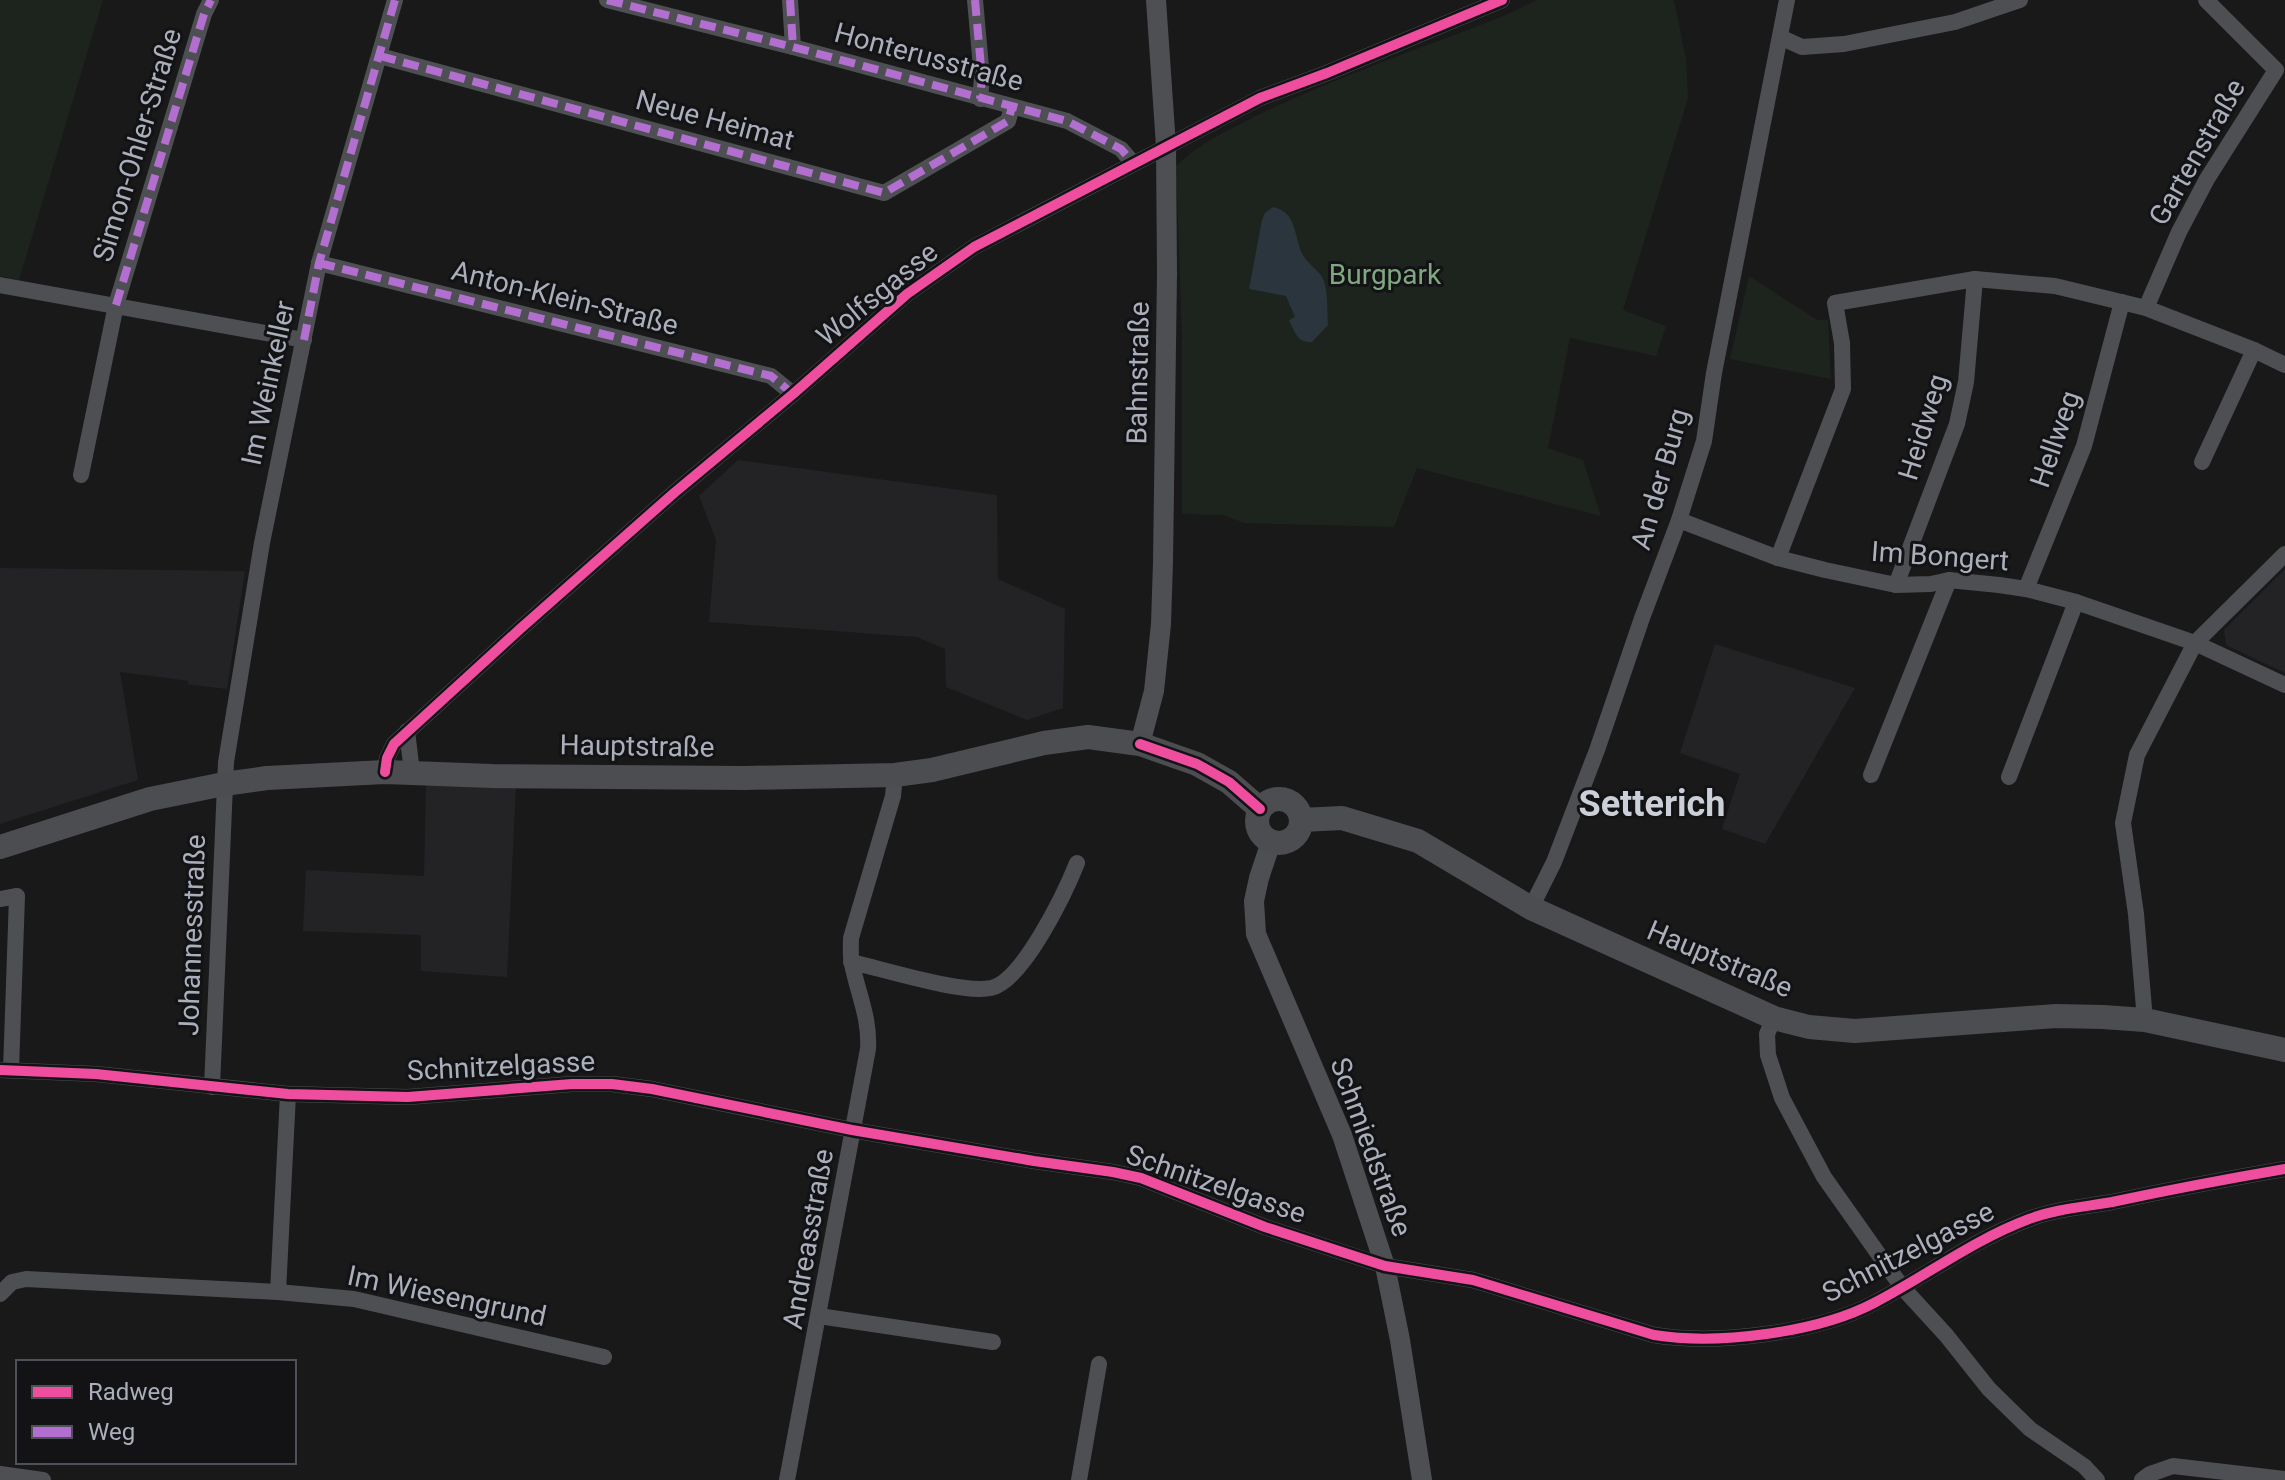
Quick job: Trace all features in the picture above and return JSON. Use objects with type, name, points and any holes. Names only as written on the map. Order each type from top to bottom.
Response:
[{"type":"main road","name":"Hauptstraße","points":[[0,847],[150,799],[267,778],[385,772],[745,778],[895,775],[932,770],[1064,739],[1088,737],[1140,744],[1208,770],[1229,782],[1260,809]]},
{"type":"main road","points":[[1271,800],[1285,800],[1296,807],[1301,820],[1297,835],[1285,843],[1271,842],[1259,831],[1257,824],[1260,809],[1271,800]]},
{"type":"main road","name":"Hauptstraße","points":[[1301,820],[1342,818],[1418,841],[1531,908],[1774,1018],[1809,1027],[1855,1031],[2056,1016],[2145,1020],[2285,1050]]},
{"type":"street","name":"Simon-Ohler-Straße","points":[[81,475],[116,305],[205,10],[211,0]]},
{"type":"street","name":"Im Weinkeller","points":[[224,784],[262,543],[319,263],[395,0]]},
{"type":"street","name":"Honterusstraße","points":[[607,0],[1067,121],[1121,149],[1133,163]]},
{"type":"street","points":[[790,0],[793,47]]},
{"type":"street","points":[[975,0],[982,78],[980,99]]},
{"type":"street","name":"Bahnstraße","points":[[1140,744],[1154,691],[1161,624],[1166,146],[1156,0]]},
{"type":"street","name":"Wolfsgasse","points":[[385,772],[394,744],[520,629],[907,294],[974,247],[1260,98],[1502,0]]},
{"type":"street","name":"An der Burg","points":[[1531,908],[1554,862],[1597,750],[1704,441],[1729,294],[1787,0]]},
{"type":"street","points":[[1780,37],[1802,47],[1844,44],[1955,22],[2020,0]]},
{"type":"street","name":"Gartenstraße","points":[[2146,308],[2179,232],[2207,179],[2276,70],[2206,0]]},
{"type":"street","name":"Neue Heimat","points":[[380,56],[884,193],[1008,121],[1012,107]]},
{"type":"street","name":"Anton-Klein-Straße","points":[[319,263],[771,376],[793,394]]},
{"type":"street","points":[[1778,558],[1843,389],[1842,343],[1835,303],[1975,279],[2055,286],[2146,308],[2285,365]]},
{"type":"street","name":"Heidweg","points":[[1896,585],[1957,424],[1966,382],[1975,279]]},
{"type":"street","points":[[0,285],[304,340]]},
{"type":"street","name":"Hellweg","points":[[2026,589],[2084,446],[2122,302]]},
{"type":"street","points":[[2202,462],[2254,350]]},
{"type":"street","name":"Im Bongert","points":[[1679,520],[1778,558],[1896,585],[1949,580],[2026,589],[2076,602],[2195,643],[2285,685]]},
{"type":"street","points":[[2145,1020],[2136,914],[2123,823],[2137,755],[2195,643],[2285,554]]},
{"type":"street","points":[[1871,775],[1949,580]]},
{"type":"street","points":[[2009,777],[2076,602]]},
{"type":"street","points":[[407,731],[412,772]]},
{"type":"street","name":"Andreasstraße","points":[[787,1480],[868,1049],[869,1032],[864,1005],[851,962],[851,938],[890,809],[895,775]]},
{"type":"street","name":"Johannesstraße","points":[[212,1087],[224,784]]},
{"type":"street","name":"Schmiedstraße","points":[[1271,842],[1254,901],[1256,934],[1342,1135],[1385,1266],[1422,1480]]},
{"type":"street","points":[[851,962],[965,989],[993,988],[1012,976],[1035,944],[1065,893],[1077,863]]},
{"type":"street","name":"Schnitzelgasse","points":[[0,899],[17,896],[6,1070],[96,1074],[288,1094],[408,1097],[572,1084],[612,1084],[652,1089],[852,1130],[1141,1178],[1265,1227],[1385,1266],[1473,1280],[1654,1335],[1680,1339],[1783,1331],[1833,1321],[1872,1304],[1971,1246],[2051,1212],[2285,1169]]},
{"type":"street","points":[[1774,1018],[1767,1034],[1768,1055],[1782,1098],[1824,1177],[1902,1287],[1989,1389],[2030,1429],[2084,1466],[2097,1480]]},
{"type":"street","points":[[278,1292],[288,1094]]},
{"type":"street","name":"Im Wiesengrund","points":[[0,1294],[12,1282],[26,1279],[354,1299],[604,1357]]},
{"type":"street","points":[[819,1316],[993,1342]]},
{"type":"street","points":[[1079,1480],[1099,1364]]},
{"type":"street","points":[[2142,1480],[2173,1466],[2285,1479]]},
{"type":"street","points":[[0,1474],[43,1480]]},
{"type":"shaded area","points":[[1273,207],[1287,215],[1304,257],[1324,281],[1328,325],[1312,342],[1303,341],[1295,332],[1289,320],[1295,317],[1286,296],[1249,289],[1262,220]]},
{"type":"shaded area","points":[[738,460],[997,495],[998,579],[1065,609],[1063,708],[1027,720],[946,687],[945,649],[917,637],[709,622],[716,540],[699,496]]},
{"type":"shaded area","points":[[0,568],[245,571],[227,689],[120,672],[138,780],[0,824]]},
{"type":"shaded area","points":[[2285,569],[2285,673],[2226,645],[2224,630]]},
{"type":"shaded area","points":[[1715,644],[1855,688],[1765,844],[1722,829],[1740,774],[1680,753]]},
{"type":"shaded area","points":[[426,783],[516,785],[507,977],[421,971],[421,935],[303,931],[306,870],[424,876]]},
{"type":"green space","points":[[0,0],[103,0],[19,280],[0,276]]},
{"type":"green space","name":"Burgpark","points":[[1537,0],[1674,0],[1686,59],[1688,98],[1623,310],[1666,326],[1656,356],[1570,338],[1548,448],[1583,460],[1601,516],[1417,468],[1394,527],[1244,523],[1224,515],[1182,514],[1182,337],[1176,166],[1213,138],[1285,102]]},
{"type":"green space","points":[[1749,276],[1817,320],[1828,320],[1831,379],[1730,359]]},
{"type":"marked path","points":[[116,305],[204,14],[211,0]]},
{"type":"marked path","points":[[304,340],[319,263],[395,0]]},
{"type":"marked path","points":[[607,0],[1067,121],[1121,149],[1133,163]]},
{"type":"marked path","points":[[790,0],[793,47]]},
{"type":"marked path","points":[[975,0],[982,78],[980,99]]},
{"type":"marked path","points":[[380,56],[884,193],[1008,121],[1012,107]]},
{"type":"marked path","points":[[319,263],[771,376],[793,394]]},
{"type":"cycle path","points":[[385,772],[394,744],[520,629],[907,294],[974,247],[1260,98],[1502,0]]},
{"type":"cycle path","points":[[1140,744],[1197,764],[1229,782],[1260,809]]},
{"type":"cycle path","points":[[0,1070],[96,1074],[288,1094],[408,1097],[572,1084],[612,1084],[652,1089],[852,1130],[1141,1178],[1265,1227],[1385,1266],[1473,1280],[1654,1335],[1679,1338],[1766,1334],[1824,1322],[1874,1303],[1988,1237],[2039,1216],[2285,1169]]},
{"type":"district","name":"Setterich","points":[[1652,804]]}]
